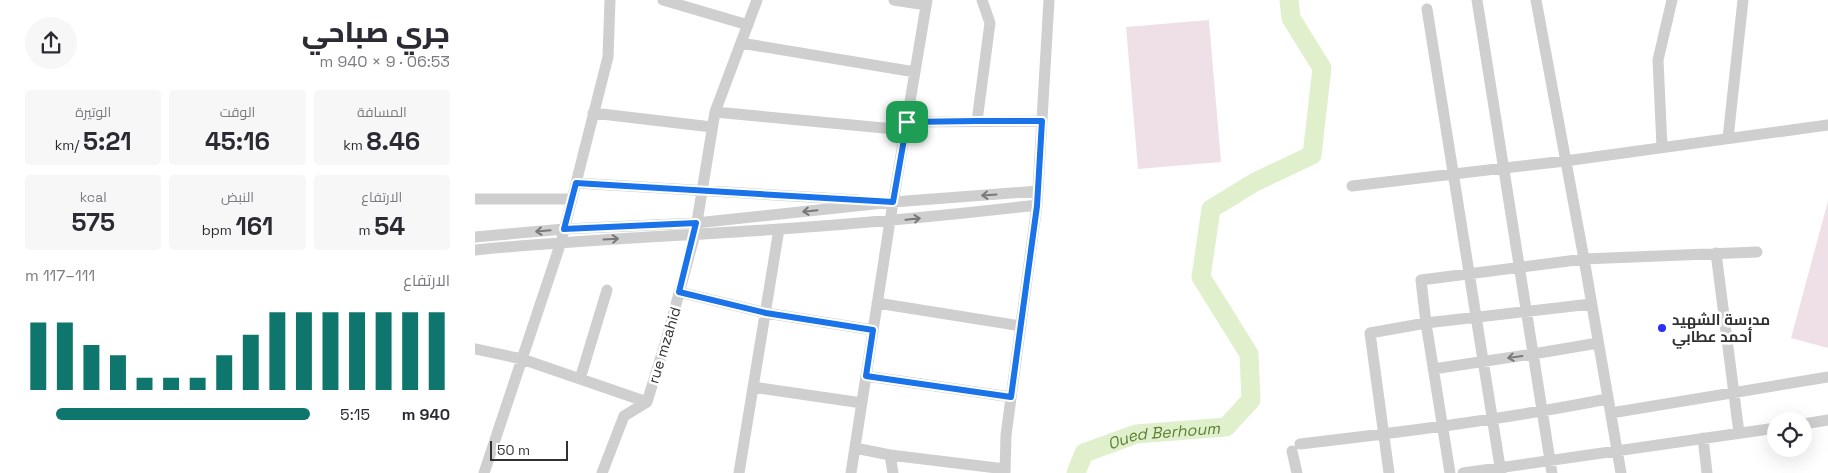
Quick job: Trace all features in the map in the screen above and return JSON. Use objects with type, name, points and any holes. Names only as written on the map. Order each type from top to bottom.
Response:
[{"type":"street","points":[[484,473],[561,242],[608,57],[610,0]]},
{"type":"street","points":[[663,0],[748,25]]},
{"type":"street","name":"rue mzahid","points":[[602,473],[624,416],[647,402],[668,334],[695,229],[715,112],[757,0]]},
{"type":"street","points":[[851,473],[893,202],[927,3],[894,0]]},
{"type":"street","points":[[977,121],[990,23],[982,0]]},
{"type":"street","points":[[855,448],[890,456],[1005,471],[1006,435],[1037,206],[1049,0]]},
{"type":"street","points":[[1477,0],[1552,473]]},
{"type":"street","points":[[1536,0],[1584,258],[1621,473]]},
{"type":"street","points":[[1662,147],[1658,60],[1671,0]]},
{"type":"street","points":[[1728,138],[1743,0]]},
{"type":"street","points":[[1427,9],[1501,470]]},
{"type":"street","points":[[741,43],[915,72]]},
{"type":"street","points":[[715,112],[906,126],[977,121],[1042,121]]},
{"type":"street","points":[[593,113],[712,127]]},
{"type":"street","points":[[1351,186],[1565,161],[1828,125]]},
{"type":"street","points":[[576,183],[893,202]]},
{"type":"street","points":[[475,250],[695,229],[893,202],[1037,191]]},
{"type":"street","points":[[475,199],[572,199]]},
{"type":"street","points":[[475,237],[564,229],[779,229],[890,221],[1037,206]]},
{"type":"street","points":[[739,473],[779,229]]},
{"type":"street","points":[[1450,473],[1421,280],[1584,258],[1757,252]]},
{"type":"street","points":[[1716,253],[1739,433]]},
{"type":"street","points":[[580,379],[607,290]]},
{"type":"street","points":[[679,292],[766,313],[873,330]]},
{"type":"street","points":[[877,303],[1021,326]]},
{"type":"street","points":[[1389,473],[1370,333],[1426,323],[1591,304]]},
{"type":"street","points":[[1433,369],[1598,343]]},
{"type":"street","points":[[475,349],[522,359],[647,402]]},
{"type":"street","points":[[866,376],[1011,397]]},
{"type":"street","points":[[1611,413],[1828,377]]},
{"type":"street","points":[[753,387],[862,403]]},
{"type":"street","points":[[1297,473],[1296,447],[1542,412],[1607,399]]},
{"type":"street","points":[[1812,423],[1828,420]]},
{"type":"street","points":[[1463,473],[1501,470],[1550,460],[1767,429]]},
{"type":"street","points":[[1703,438],[1707,473]]},
{"type":"street","points":[[890,456],[893,473]]},
{"type":"shaded area","points":[[1209,20],[1221,162],[1138,169],[1126,27]]},
{"type":"shaded area","points":[[1828,201],[1828,348],[1791,338]]},
{"type":"waterway","name":"Oued Berhoum","points":[[1076,473],[1084,453],[1136,434],[1226,427],[1251,400],[1249,354],[1201,277],[1211,209],[1255,182],[1312,155],[1322,68],[1291,18],[1289,0]]},
{"type":"place","name":"مدرسة الشهيد أحمد عطابي","points":[[1662,328]]},
{"type":"route","points":[[1042,121],[1037,206],[1011,397],[866,376],[873,330],[766,313],[679,292],[695,234],[696,223],[564,229],[576,183],[893,202],[907,122],[1042,121]]}]
